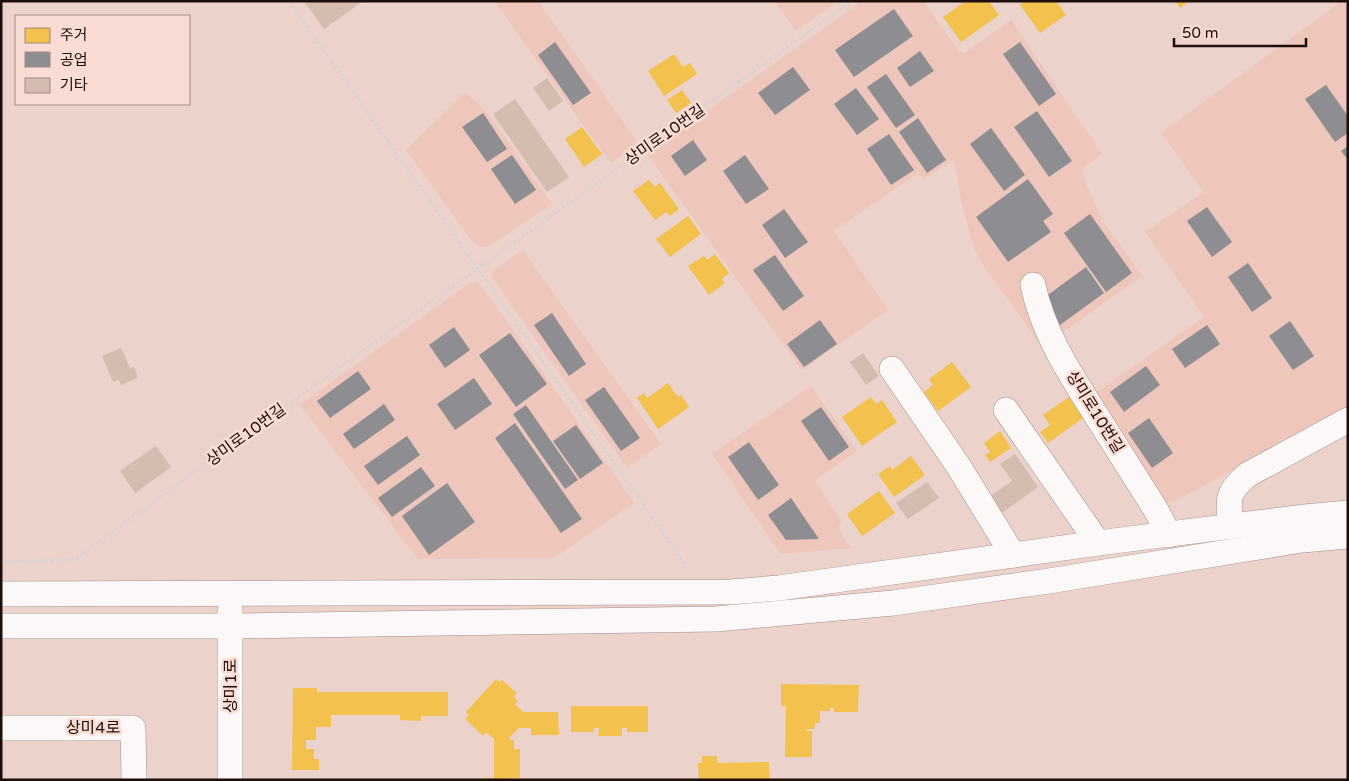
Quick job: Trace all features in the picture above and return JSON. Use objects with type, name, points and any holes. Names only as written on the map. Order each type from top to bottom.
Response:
[{"type":"street","name":"상미로10번길","points":[[1033,285],[1044,324],[1059,355],[1169,534]]},
{"type":"street","points":[[892,369],[959,467],[1014,555]]},
{"type":"street","points":[[1006,410],[1098,543]]},
{"type":"street","points":[[1231,526],[1229,505],[1233,489],[1239,482],[1247,475],[1348,420]]},
{"type":"street","points":[[1,594],[695,593],[779,588],[1098,543],[1348,513]]},
{"type":"street","points":[[1,626],[231,626],[716,619],[893,604],[1302,540],[1348,536]]},
{"type":"street","name":"상미1로","points":[[228,593],[231,626],[230,780]]},
{"type":"street","name":"상미4로","points":[[1,728],[133,728],[134,780]]},
{"type":"path","points":[[289,1],[676,550],[689,575],[695,593]]},
{"type":"path","name":"상미로10번길","points":[[1,562],[76,559],[283,407],[478,270],[852,1]]},
{"type":"shaded area","points":[[494,1],[538,1],[636,140],[635,146],[611,163]]},
{"type":"shaded area","points":[[774,1],[838,1],[796,31]]},
{"type":"shaded area","points":[[862,1],[923,1],[959,51],[964,53],[1011,20],[1102,154],[1082,169],[1084,180],[1102,219],[1142,276],[1042,347],[983,265],[972,243],[961,200],[954,159],[923,180],[918,173],[834,231],[888,310],[802,370],[647,154]]},
{"type":"shaded area","points":[[1342,1],[1348,1],[1348,407],[1183,497],[1170,503],[1164,503],[1091,396],[1204,317],[1145,232],[1204,192],[1161,133]]},
{"type":"shaded area","points":[[465,92],[487,112],[552,204],[488,247],[478,246],[471,240],[406,150]]},
{"type":"shaded area","points":[[521,251],[525,253],[661,444],[627,468],[492,278],[492,272]]},
{"type":"shaded area","points":[[471,282],[478,283],[492,300],[634,503],[554,558],[418,559],[300,405]]},
{"type":"shaded area","points":[[811,386],[857,451],[815,480],[841,521],[839,527],[851,548],[781,554],[712,454]]},
{"type":"building: 주거","points":[[966,1],[989,1],[999,15],[961,42],[943,17]]},
{"type":"building: 주거","points":[[1026,1],[1056,1],[1066,15],[1040,33],[1020,5]]},
{"type":"building: 주거","points":[[1176,1],[1189,1],[1180,8]]},
{"type":"building: 주거","points":[[674,54],[683,67],[690,63],[697,74],[664,96],[648,71]]},
{"type":"building: 주거","points":[[682,90],[691,103],[676,113],[667,100]]},
{"type":"building: 주거","points":[[582,127],[602,154],[584,167],[565,139]]},
{"type":"building: 주거","points":[[649,180],[655,187],[660,183],[679,209],[670,216],[666,212],[655,220],[633,191]]},
{"type":"building: 주거","points":[[688,216],[701,234],[670,257],[656,239]]},
{"type":"building: 주거","points":[[715,254],[729,273],[722,279],[725,283],[709,295],[688,266],[704,256],[707,260]]},
{"type":"building: 주거","points":[[952,362],[971,387],[938,411],[924,392],[933,385],[929,379]]},
{"type":"building: 주거","points":[[668,383],[678,397],[681,395],[689,407],[658,429],[637,398],[644,393],[647,398]]},
{"type":"building: 주거","points":[[871,397],[876,404],[882,400],[897,422],[862,446],[842,417]]},
{"type":"building: 주거","points":[[1069,397],[1083,418],[1048,443],[1040,432],[1050,425],[1043,415]]},
{"type":"building: 주거","points":[[1000,431],[1011,448],[990,462],[985,455],[990,452],[984,443]]},
{"type":"building: 주거","points":[[911,456],[925,475],[894,497],[878,474],[890,466],[892,470]]},
{"type":"building: 주거","points":[[879,491],[895,513],[862,536],[847,514]]},
{"type":"building: 주거","points":[[496,679],[500,682],[502,680],[517,693],[514,697],[518,701],[515,704],[523,712],[558,712],[559,735],[531,735],[531,728],[519,728],[510,737],[510,740],[514,740],[514,749],[520,749],[520,778],[510,778],[510,780],[484,780],[484,778],[494,778],[494,739],[486,732],[483,736],[465,719],[469,715],[466,712]]},
{"type":"building: 주거","points":[[781,684],[859,685],[858,712],[834,712],[834,708],[830,708],[830,711],[820,711],[820,723],[815,723],[814,729],[807,729],[807,731],[812,731],[812,757],[785,757],[786,706],[781,706]]},
{"type":"building: 주거","points":[[293,688],[317,688],[317,692],[448,692],[448,716],[421,716],[421,721],[400,720],[400,715],[331,715],[331,727],[316,727],[316,740],[306,740],[306,749],[314,749],[314,759],[319,759],[319,770],[292,770]]},
{"type":"building: 주거","points":[[571,706],[648,706],[648,732],[627,732],[627,728],[622,728],[622,736],[598,736],[599,728],[594,728],[594,732],[571,732]]},
{"type":"building: 주거","points":[[702,756],[717,756],[717,763],[769,762],[770,780],[699,780],[698,763],[702,763]]},
{"type":"building: 공업","points":[[894,9],[913,36],[854,77],[835,50]]},
{"type":"building: 공업","points":[[555,42],[591,93],[573,105],[538,55]]},
{"type":"building: 공업","points":[[1020,42],[1056,94],[1039,106],[1003,54]]},
{"type":"building: 공업","points":[[920,51],[934,71],[910,87],[897,68]]},
{"type":"building: 공업","points":[[793,67],[810,90],[775,115],[758,93]]},
{"type":"building: 공업","points":[[886,74],[915,115],[896,128],[867,87]]},
{"type":"building: 공업","points":[[1326,85],[1348,116],[1348,133],[1335,142],[1305,99]]},
{"type":"building: 공업","points":[[856,88],[879,119],[857,135],[834,104]]},
{"type":"building: 공업","points":[[1037,111],[1072,161],[1049,177],[1014,127]]},
{"type":"building: 공업","points":[[483,113],[507,149],[487,162],[462,127]]},
{"type":"building: 공업","points":[[918,118],[946,160],[927,173],[899,132]]},
{"type":"building: 공업","points":[[991,128],[1025,175],[1004,191],[970,144]]},
{"type":"building: 공업","points":[[889,134],[914,170],[891,185],[867,149]]},
{"type":"building: 공업","points":[[693,140],[707,160],[685,176],[671,156]]},
{"type":"building: 공업","points":[[1348,146],[1348,160],[1341,151]]},
{"type":"building: 공업","points":[[512,155],[536,190],[515,204],[491,169]]},
{"type":"building: 공업","points":[[745,155],[769,189],[746,204],[723,171]]},
{"type":"building: 공업","points":[[1028,179],[1053,214],[1043,221],[1051,232],[1008,262],[976,217]]},
{"type":"building: 공업","points":[[1207,207],[1232,242],[1212,257],[1187,221]]},
{"type":"building: 공업","points":[[784,209],[808,242],[785,258],[762,225]]},
{"type":"building: 공업","points":[[1090,214],[1132,273],[1106,292],[1064,233]]},
{"type":"building: 공업","points":[[775,255],[804,296],[783,311],[753,270]]},
{"type":"building: 공업","points":[[1248,263],[1272,298],[1252,312],[1228,277]]},
{"type":"building: 공업","points":[[1086,267],[1104,293],[1060,325],[1041,300]]},
{"type":"building: 공업","points":[[552,313],[586,364],[569,376],[534,325]]},
{"type":"building: 공업","points":[[820,320],[837,344],[804,367],[787,344]]},
{"type":"building: 공업","points":[[1290,321],[1314,356],[1293,370],[1269,336]]},
{"type":"building: 공업","points":[[1207,325],[1220,344],[1185,368],[1172,349]]},
{"type":"building: 공업","points":[[454,327],[470,350],[445,368],[429,345]]},
{"type":"building: 공업","points":[[510,333],[547,384],[516,407],[479,355]]},
{"type":"building: 공업","points":[[1146,366],[1160,385],[1124,412],[1110,392]]},
{"type":"building: 공업","points":[[358,371],[371,389],[330,418],[317,401]]},
{"type":"building: 공업","points":[[474,378],[492,404],[455,430],[437,404]]},
{"type":"building: 공업","points":[[604,387],[640,438],[621,451],[585,400]]},
{"type":"building: 공업","points":[[384,404],[395,420],[354,449],[343,434]]},
{"type":"building: 공업","points":[[526,405],[578,480],[565,489],[513,414]]},
{"type":"building: 공업","points":[[821,407],[849,447],[829,461],[801,421]]},
{"type":"building: 공업","points":[[1149,418],[1173,453],[1152,468],[1128,433]]},
{"type":"building: 공업","points":[[515,423],[582,519],[561,533],[495,438]]},
{"type":"building: 공업","points":[[576,425],[603,463],[580,479],[553,441]]},
{"type":"building: 공업","points":[[407,436],[420,455],[378,485],[364,466]]},
{"type":"building: 공업","points":[[749,442],[779,485],[758,500],[728,457]]},
{"type":"building: 공업","points":[[421,467],[435,486],[392,517],[378,498]]},
{"type":"building: 공업","points":[[447,483],[475,522],[429,555],[402,516]]},
{"type":"building: 공업","points":[[791,498],[819,539],[786,540],[768,515]]},
{"type":"building: 기타","points":[[304,1],[363,1],[324,29]]},
{"type":"building: 기타","points":[[547,78],[563,101],[549,111],[533,88]]},
{"type":"building: 기타","points":[[515,99],[569,177],[547,192],[493,114]]},
{"type":"building: 기타","points":[[121,348],[130,368],[134,367],[138,378],[121,385],[119,380],[113,382],[102,356]]},
{"type":"building: 기타","points":[[863,353],[879,376],[866,385],[850,362]]},
{"type":"building: 기타","points":[[156,446],[171,467],[135,493],[120,471]]},
{"type":"building: 기타","points":[[1015,454],[1038,487],[1000,514],[988,498],[1012,481],[1000,464]]},
{"type":"building: 기타","points":[[927,482],[939,498],[908,519],[896,503]]}]
